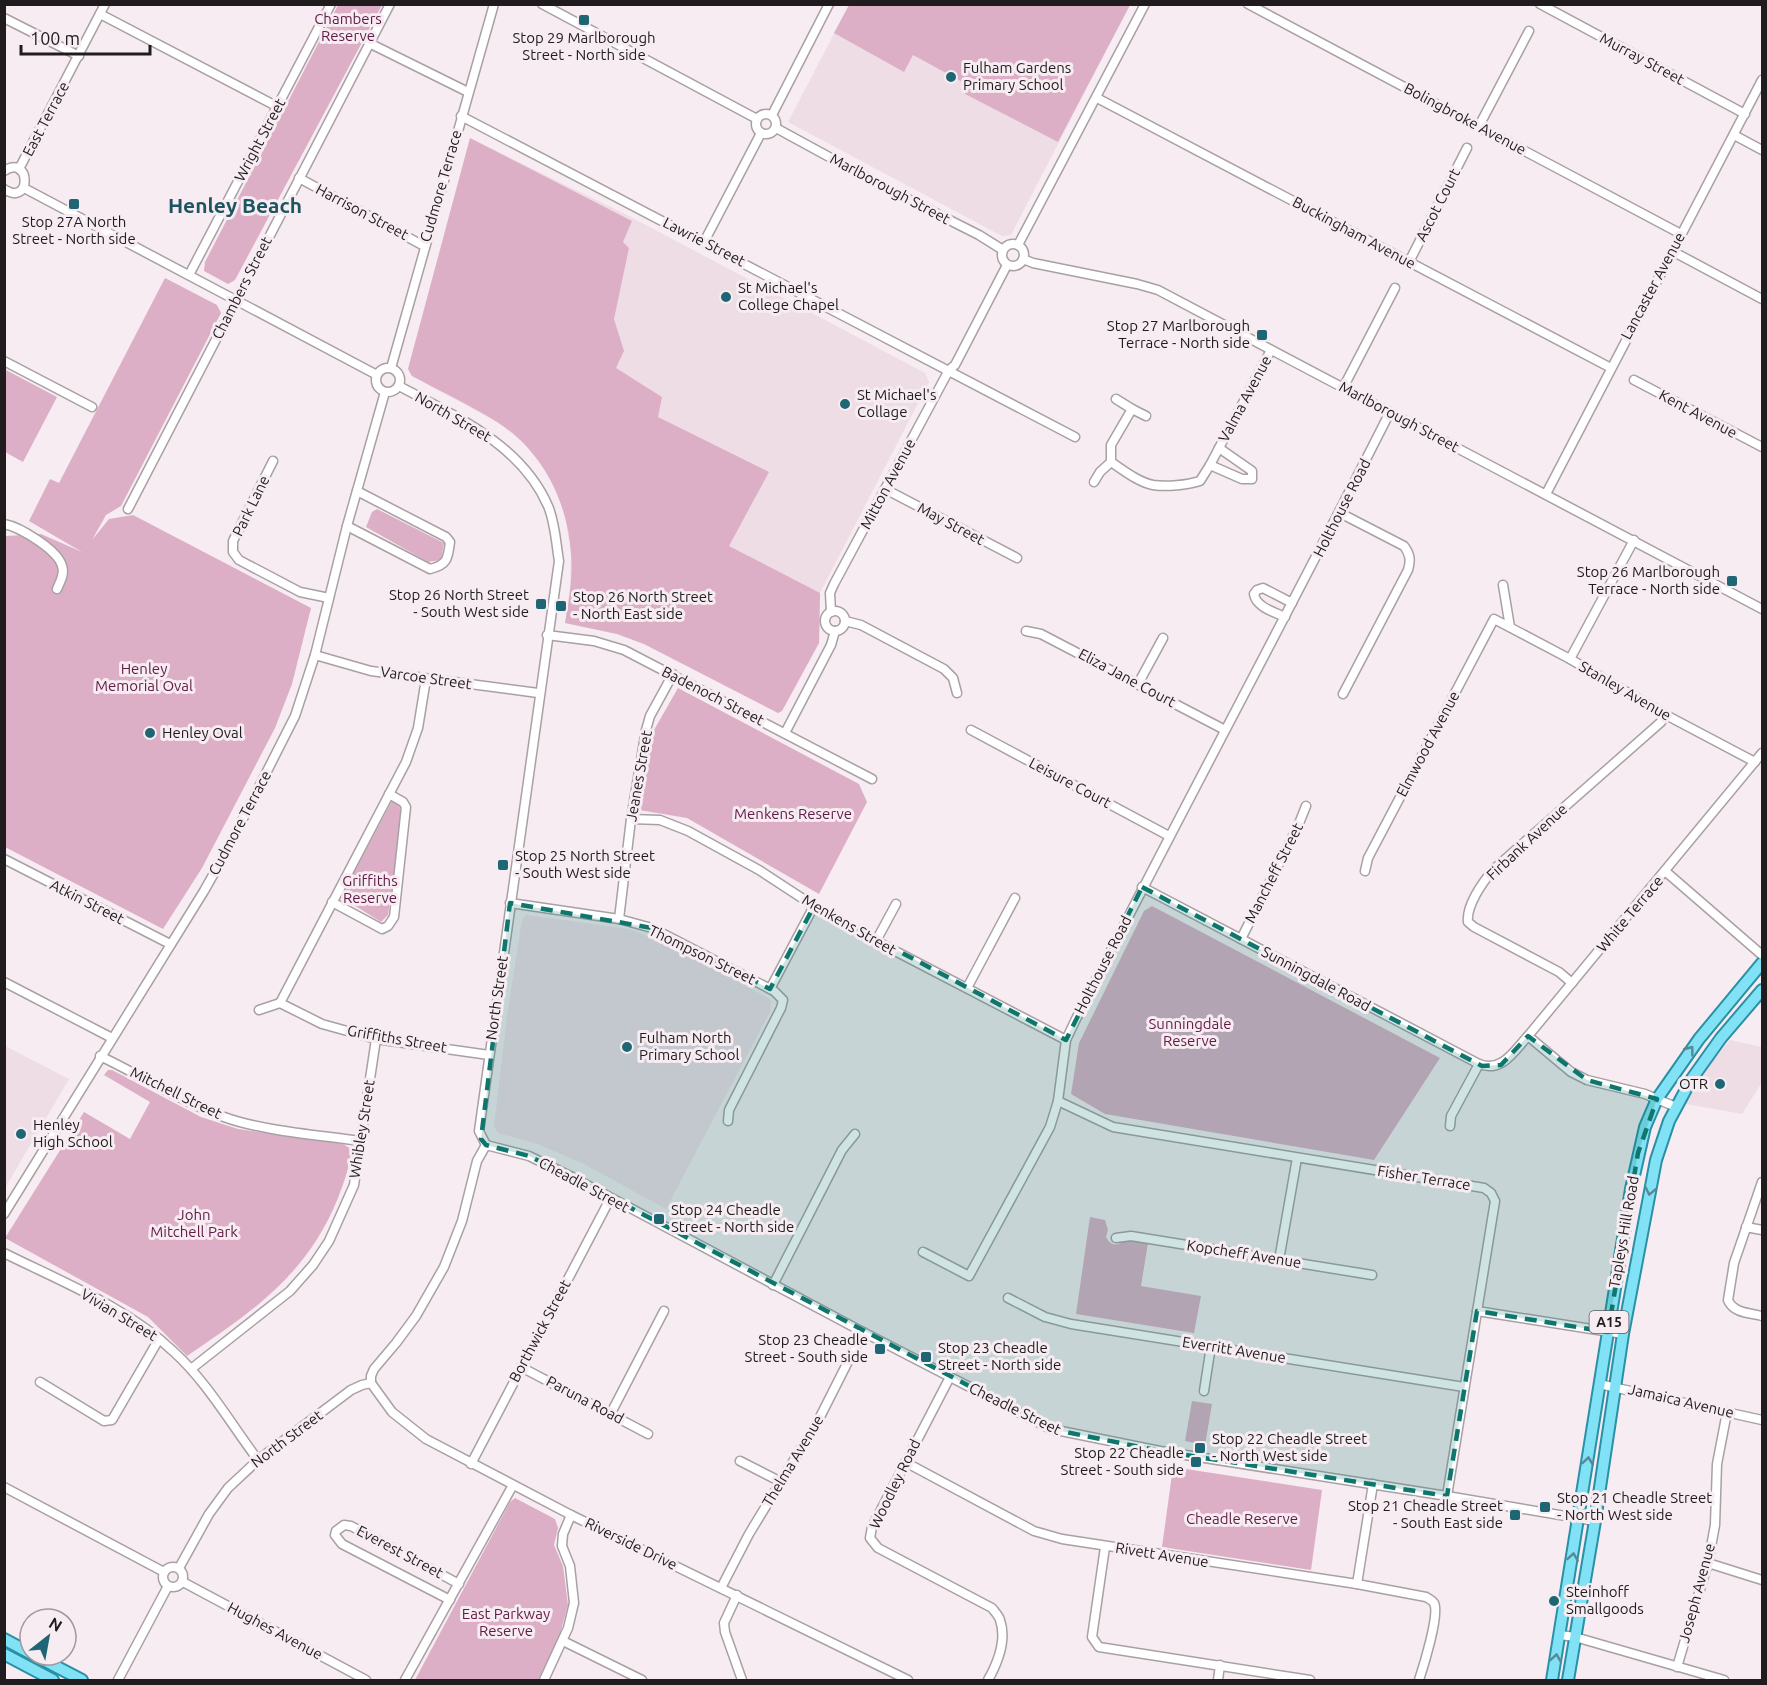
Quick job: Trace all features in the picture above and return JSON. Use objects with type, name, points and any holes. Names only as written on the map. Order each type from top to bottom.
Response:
[{"type":"main road","name":"Tapleys Hill Road","points":[[1552,1680],[1599,1384],[1638,1153],[1645,1127],[1657,1099],[1699,1039],[1762,963]]},
{"type":"main road","name":"Tapleys Hill Road","points":[[1568,1680],[1623,1334],[1656,1160],[1664,1134],[1691,1080],[1721,1038],[1762,990]]},
{"type":"main road","points":[[4,1639],[18,1647]]},
{"type":"main road","points":[[4,1654],[53,1680]]},
{"type":"main road","points":[[57,1667],[82,1680]]},
{"type":"street","name":"East Terrace","points":[[19,169],[105,4]]},
{"type":"street","name":"Wright Street","points":[[189,276],[331,4]]},
{"type":"street","name":"Chambers Street","points":[[128,509],[390,4]]},
{"type":"street","name":"Cudmore Terrace","points":[[391,368],[460,116],[494,4]]},
{"type":"street","points":[[542,4],[757,118]]},
{"type":"street","points":[[1018,246],[1145,4]]},
{"type":"street","name":"Bolingbroke Avenue","points":[[1248,4],[1681,234]]},
{"type":"street","name":"Murray Street","points":[[1542,5],[1745,114]]},
{"type":"street","points":[[772,115],[826,6]]},
{"type":"street","points":[[100,14],[278,107]]},
{"type":"street","points":[[4,18],[79,56]]},
{"type":"street","points":[[1479,126],[1529,31]]},
{"type":"street","points":[[369,43],[468,92]]},
{"type":"street","name":"Lancaster Avenue","points":[[1546,494],[1762,80]]},
{"type":"street","name":"Buckingham Avenue","points":[[1097,98],[1611,368]]},
{"type":"street","points":[[764,113],[772,115],[777,122],[776,128],[771,133],[761,133],[756,126],[757,118],[764,113]]},
{"type":"street","name":"Lawrie Street","points":[[460,116],[1075,437]]},
{"type":"street","name":"Marlborough Street","points":[[776,128],[979,235],[1003,250]]},
{"type":"street","points":[[704,242],[761,133]]},
{"type":"street","points":[[1734,135],[1762,150]]},
{"type":"street","name":"Ascot Court","points":[[1409,262],[1467,148]]},
{"type":"street","points":[[4,171],[19,169],[25,175],[26,181],[24,188],[15,193],[6,193]]},
{"type":"street","name":"Harrison Street","points":[[299,178],[424,246]]},
{"type":"street","points":[[24,188],[376,375]]},
{"type":"street","points":[[1010,244],[1018,246],[1023,253],[1023,259],[1018,265],[1007,265],[1002,258],[1003,250],[1010,244]]},
{"type":"street","points":[[1672,251],[1762,299]]},
{"type":"street","name":"Marlborough Street","points":[[1023,259],[1158,290],[1762,609]]},
{"type":"street","name":"Mitton Avenue","points":[[831,612],[830,593],[1007,265]]},
{"type":"street","points":[[1343,388],[1395,288]]},
{"type":"street","name":"Valma Avenue","points":[[1111,462],[1154,485],[1191,484],[1200,481],[1270,350]]},
{"type":"street","points":[[4,360],[92,407]]},
{"type":"street","points":[[383,368],[391,368],[399,375],[399,386],[392,392],[385,392],[376,385],[376,375],[383,368]]},
{"type":"street","name":"Kent Avenue","points":[[1634,380],[1762,447]]},
{"type":"street","name":"North Street","points":[[399,386],[487,435],[522,465],[549,506],[558,561],[478,1131],[486,1146]]},
{"type":"street","name":"Cudmore Terrace","points":[[4,1214],[226,852],[295,717],[315,655],[347,526],[385,392]]},
{"type":"street","points":[[1116,399],[1146,416]]},
{"type":"street","points":[[1094,482],[1100,472],[1111,462],[1111,445],[1132,409]]},
{"type":"street","name":"Holthouse Road","points":[[924,1252],[969,1276],[1050,1127],[1058,1101],[1066,1040],[1142,888],[1340,513],[1390,412]]},
{"type":"street","name":"Valma Avenue","points":[[1210,465],[1242,479],[1252,479],[1252,471],[1219,448]]},
{"type":"street","name":"Park Lane","points":[[273,461],[233,541],[233,552],[239,560],[300,592],[329,598]]},
{"type":"street","name":"May Street","points":[[885,489],[1017,558]]},
{"type":"street","points":[[347,526],[430,569],[441,566],[446,561],[450,542],[446,537],[357,491]]},
{"type":"street","points":[[1340,513],[1404,546],[1411,562],[1343,694]]},
{"type":"street","points":[[4,524],[13,526],[33,537],[58,557],[63,568],[57,589]]},
{"type":"street","points":[[1570,659],[1634,540]]},
{"type":"street","points":[[1503,585],[1510,627]]},
{"type":"street","points":[[1285,617],[1260,604],[1255,600],[1254,594],[1263,588],[1292,603]]},
{"type":"street","points":[[834,631],[826,625],[826,617],[831,612],[840,613],[845,621],[861,625],[944,669],[953,678],[957,693]]},
{"type":"street","name":"Stanley Avenue","points":[[1494,619],[1755,762]]},
{"type":"street","name":"Elmwood Avenue","points":[[1365,871],[1368,858],[1494,619]]},
{"type":"street","points":[[834,631],[840,629],[845,621]]},
{"type":"street","points":[[785,733],[831,645],[834,631]]},
{"type":"street","name":"Eliza Jane Court","points":[[1026,631],[1041,634],[1225,730]]},
{"type":"street","name":"Badenoch Street","points":[[547,635],[609,645],[673,674],[872,779]]},
{"type":"street","points":[[1138,684],[1163,638]]},
{"type":"street","name":"Varcoe Street","points":[[315,655],[371,670],[538,693]]},
{"type":"street","name":"Jeanes Street","points":[[619,919],[631,819],[650,716],[673,674]]},
{"type":"street","points":[[259,1010],[280,1003],[406,762],[418,728],[426,678]]},
{"type":"street","name":"Firbank Avenue","points":[[1572,983],[1559,972],[1474,927],[1467,922],[1467,914],[1493,870],[1661,722],[1666,715]]},
{"type":"street","name":"Leisure Court","points":[[971,730],[1169,836]]},
{"type":"street","name":"White Terrace","points":[[1492,1068],[1501,1065],[1528,1036],[1762,753]]},
{"type":"street","points":[[332,902],[382,929],[388,926],[394,917],[406,807],[403,802],[389,794]]},
{"type":"street","name":"Mancheff Street","points":[[1241,939],[1299,826],[1306,806]]},
{"type":"street","name":"Menkens Street","points":[[631,819],[660,820],[688,831],[759,870],[814,906],[876,941],[1066,1040]]},
{"type":"street","name":"Atkin Street","points":[[4,859],[170,944]]},
{"type":"street","points":[[1665,871],[1762,955]]},
{"type":"street","name":"Sunningdale Road","points":[[1142,888],[1479,1064],[1492,1068]]},
{"type":"street","points":[[967,988],[1016,898]]},
{"type":"street","name":"Thompson Street","points":[[510,903],[619,919],[652,928],[770,989],[783,1000],[729,1110],[728,1121]]},
{"type":"street","points":[[876,941],[896,904]]},
{"type":"street","points":[[770,989],[814,906]]},
{"type":"street","points":[[4,982],[112,1038]]},
{"type":"street","name":"Griffiths Street","points":[[280,1003],[322,1024],[376,1039],[489,1054]]},
{"type":"street","points":[[1528,1036],[1571,1071],[1587,1080],[1657,1099],[1676,1107]]},
{"type":"street","name":"Whibley Street","points":[[191,1369],[290,1291],[313,1265],[333,1233],[354,1185],[376,1039]]},
{"type":"street","name":"Mitchell Street","points":[[100,1056],[174,1096],[226,1118],[255,1125],[360,1141]]},
{"type":"street","points":[[1450,1125],[1451,1116],[1479,1064]]},
{"type":"street","name":"Fisher Terrace","points":[[1058,1101],[1113,1127],[1484,1188],[1491,1193],[1495,1201],[1447,1496]]},
{"type":"street","points":[[773,1285],[842,1150],[855,1134]]},
{"type":"street","points":[[371,1383],[370,1376],[374,1369],[416,1316],[444,1267],[462,1221],[477,1161],[486,1146]]},
{"type":"street","name":"Cheadle Street","points":[[486,1146],[529,1156],[1051,1429],[1066,1434],[1172,1453],[1595,1521]]},
{"type":"street","points":[[1278,1260],[1297,1158]]},
{"type":"street","points":[[1762,1182],[1734,1263],[1728,1300],[1730,1306],[1738,1311],[1762,1316]]},
{"type":"street","name":"Borthwick Street","points":[[471,1464],[610,1199]]},
{"type":"street","points":[[1746,1227],[1762,1230]]},
{"type":"street","name":"Kopcheff Avenue","points":[[1116,1238],[1131,1236],[1372,1275]]},
{"type":"street","name":"Vivian Street","points":[[4,1253],[116,1310],[159,1339],[191,1369],[258,1460]]},
{"type":"street","name":"Everritt Avenue","points":[[1008,1298],[1045,1317],[1071,1324],[1464,1387]]},
{"type":"street","points":[[610,1413],[664,1311]]},
{"type":"street","points":[[1477,1311],[1623,1334]]},
{"type":"street","name":"Thelma Avenue","points":[[720,1588],[749,1534],[819,1417],[862,1332]]},
{"type":"street","points":[[40,1382],[104,1421],[112,1420],[159,1339]]},
{"type":"street","points":[[1204,1391],[1211,1346]]},
{"type":"street","name":"Paruna Road","points":[[521,1367],[648,1434]]},
{"type":"street","name":"Woodley Road","points":[[950,1377],[872,1527],[870,1538],[873,1544],[992,1608],[1000,1620],[1000,1653],[988,1680]]},
{"type":"street","name":"North Street","points":[[179,1568],[208,1514],[228,1488],[258,1460],[351,1390],[371,1383]]},
{"type":"street","name":"Riverside Drive","points":[[371,1383],[392,1412],[407,1425],[426,1439],[471,1464],[908,1680]]},
{"type":"street","name":"Jamaica Avenue","points":[[1599,1384],[1762,1420]]},
{"type":"street","name":"Joseph Avenue","points":[[1677,1667],[1708,1563],[1715,1525],[1717,1464],[1727,1412]]},
{"type":"street","points":[[740,1461],[781,1482]]},
{"type":"street","name":"Rivett Avenue","points":[[905,1462],[1034,1531],[1062,1539],[1357,1584],[1426,1597],[1434,1603],[1436,1612],[1428,1653],[1419,1680]]},
{"type":"street","points":[[1357,1584],[1373,1484]]},
{"type":"street","name":"Everest Street","points":[[405,1680],[513,1485]]},
{"type":"street","points":[[4,1487],[164,1572]]},
{"type":"street","points":[[544,1680],[563,1641],[574,1603],[570,1566],[562,1546],[563,1534],[571,1515]]},
{"type":"street","name":"Everest Street","points":[[450,1600],[342,1544],[335,1535],[336,1531],[345,1525],[351,1526],[459,1584]]},
{"type":"street","points":[[1106,1547],[1092,1636],[1099,1647],[1310,1680]]},
{"type":"street","points":[[1708,1563],[1762,1580]]},
{"type":"street","points":[[171,1567],[179,1568],[184,1575],[183,1582],[177,1587],[168,1586],[163,1580],[164,1572],[171,1567]]},
{"type":"street","name":"Hughes Avenue","points":[[183,1582],[366,1680]]},
{"type":"street","points":[[118,1680],[168,1586]]},
{"type":"street","points":[[737,1596],[724,1623],[724,1632],[742,1680]]},
{"type":"street","points":[[1560,1635],[1575,1637],[1677,1667],[1706,1678],[1724,1680]]},
{"type":"street","points":[[563,1641],[642,1680]]},
{"type":"street","points":[[1218,1680],[1220,1665]]},
{"type":"highlighted area","points":[[1142,887],[1482,1066],[1501,1065],[1528,1036],[1587,1080],[1657,1099],[1638,1153],[1608,1332],[1477,1311],[1447,1496],[1160,1451],[1051,1429],[572,1177],[529,1156],[486,1145],[481,1139],[510,903],[652,928],[770,989],[814,906],[1066,1040]]},
{"type":"shaded area","name":"Fulham Gardens Primary School","points":[[849,5],[1130,5],[1011,235],[1002,236],[788,122]]},
{"type":"shaded area","points":[[470,138],[629,216],[925,373],[929,382],[820,593],[819,643],[782,711],[778,713],[644,644],[617,634],[565,623],[570,588],[571,553],[563,505],[548,474],[524,443],[499,423],[412,376],[408,369]]},
{"type":"shaded area","name":"Fulham North Primary School","points":[[526,915],[630,929],[657,940],[771,1001],[770,1012],[666,1209],[582,1163],[537,1144],[498,1133],[494,1126],[507,1016],[522,920]]},
{"type":"shaded area","points":[[1730,1040],[1762,1047],[1762,1082],[1742,1114],[1686,1104],[1706,1069]]},
{"type":"shaded area","name":"Henley High School","points":[[5,1046],[69,1079],[5,1188]]},
{"type":"green space","name":"Chambers Reserve","points":[[338,5],[382,5],[235,280],[228,284],[204,271],[205,262]]},
{"type":"green space","points":[[849,5],[1130,5],[1058,142],[965,94],[968,85],[913,55],[904,72],[834,33]]},
{"type":"green space","points":[[470,138],[632,221],[623,242],[629,248],[614,319],[624,351],[616,368],[662,397],[658,417],[769,472],[729,546],[820,593],[819,643],[782,711],[778,713],[644,644],[617,634],[565,623],[571,580],[571,554],[564,515],[550,479],[527,447],[513,434],[497,422],[412,376],[408,369]]},
{"type":"green space","name":"Henley Memorial Oval","points":[[165,278],[217,305],[221,313],[121,506],[106,515],[92,540],[109,519],[133,515],[311,608],[292,684],[275,728],[202,868],[163,929],[5,847],[5,538],[6,536],[41,534],[82,552],[29,521],[50,479],[59,483]]},
{"type":"green space","points":[[4,369],[57,397],[23,462],[5,452]]},
{"type":"green space","points":[[377,509],[444,543],[441,560],[428,562],[366,527],[372,512]]},
{"type":"green space","name":"Menkens Reserve","points":[[678,688],[859,784],[867,802],[819,894],[687,818],[639,810],[654,730]]},
{"type":"green space","name":"Griffiths Reserve","points":[[392,801],[399,805],[402,815],[388,915],[381,922],[341,897]]},
{"type":"green space","name":"Sunningdale Reserve","points":[[1152,906],[1440,1058],[1374,1160],[1105,1114],[1071,1094],[1079,1043],[1144,911]]},
{"type":"green space","name":"John Mitchell Park","points":[[108,1070],[112,1070],[201,1117],[238,1129],[343,1144],[351,1149],[338,1198],[325,1225],[294,1270],[234,1324],[187,1356],[148,1317],[5,1238],[84,1112],[130,1139],[150,1102],[104,1075]]},
{"type":"green space","points":[[1090,1217],[1105,1220],[1108,1230],[1106,1237],[1113,1244],[1119,1244],[1128,1239],[1148,1243],[1141,1286],[1201,1296],[1194,1333],[1076,1314]]},
{"type":"green space","points":[[1192,1401],[1212,1404],[1205,1445],[1185,1441]]},
{"type":"green space","name":"Cheadle Reserve","points":[[1173,1467],[1322,1490],[1311,1570],[1162,1547]]},
{"type":"green space","name":"East Parkway Reserve","points":[[515,1498],[555,1519],[558,1528],[554,1545],[563,1566],[568,1605],[559,1637],[538,1680],[415,1680],[510,1502]]},
{"type":"place","name":"Stop 29 Marlborough Street - North side","points":[[584,20]]},
{"type":"place","name":"Fulham Gardens Primary School","points":[[951,77]]},
{"type":"place","name":"Stop 27A North Street - North side","points":[[74,204]]},
{"type":"place","name":"St Michael's College Chapel","points":[[726,297]]},
{"type":"place","name":"Stop 27 Marlborough Terrace - North side","points":[[1262,335]]},
{"type":"place","name":"St Michael's Collage","points":[[845,404]]},
{"type":"place","name":"Stop 26 Marlborough Terrace - North side","points":[[1732,581]]},
{"type":"place","name":"Stop 26 North Street - South West side","points":[[541,604]]},
{"type":"place","name":"Stop 26 North Street - North East side","points":[[561,606]]},
{"type":"place","name":"Henley Oval","points":[[150,733]]},
{"type":"place","name":"Stop 25 North Street - South West side","points":[[503,865]]},
{"type":"place","name":"Fulham North Primary School","points":[[627,1047]]},
{"type":"place","name":"OTR","points":[[1720,1084]]},
{"type":"place","name":"Henley High School","points":[[21,1134]]},
{"type":"place","name":"Stop 24 Cheadle Street - North side","points":[[659,1219]]},
{"type":"place","name":"Stop 23 Cheadle Street - South side","points":[[880,1349]]},
{"type":"place","name":"Stop 23 Cheadle Street - North side","points":[[926,1357]]},
{"type":"place","name":"Stop 22 Cheadle Street - North West side","points":[[1200,1448]]},
{"type":"place","name":"Stop 22 Cheadle Street - South side","points":[[1196,1462]]},
{"type":"place","name":"Stop 21 Cheadle Street - North West side","points":[[1545,1507]]},
{"type":"place","name":"Stop 21 Cheadle Street - South East side","points":[[1515,1515]]},
{"type":"place","name":"Steinhoff Smallgoods","points":[[1554,1601]]},
{"type":"district","name":"Henley Beach","points":[[235,206]]}]
